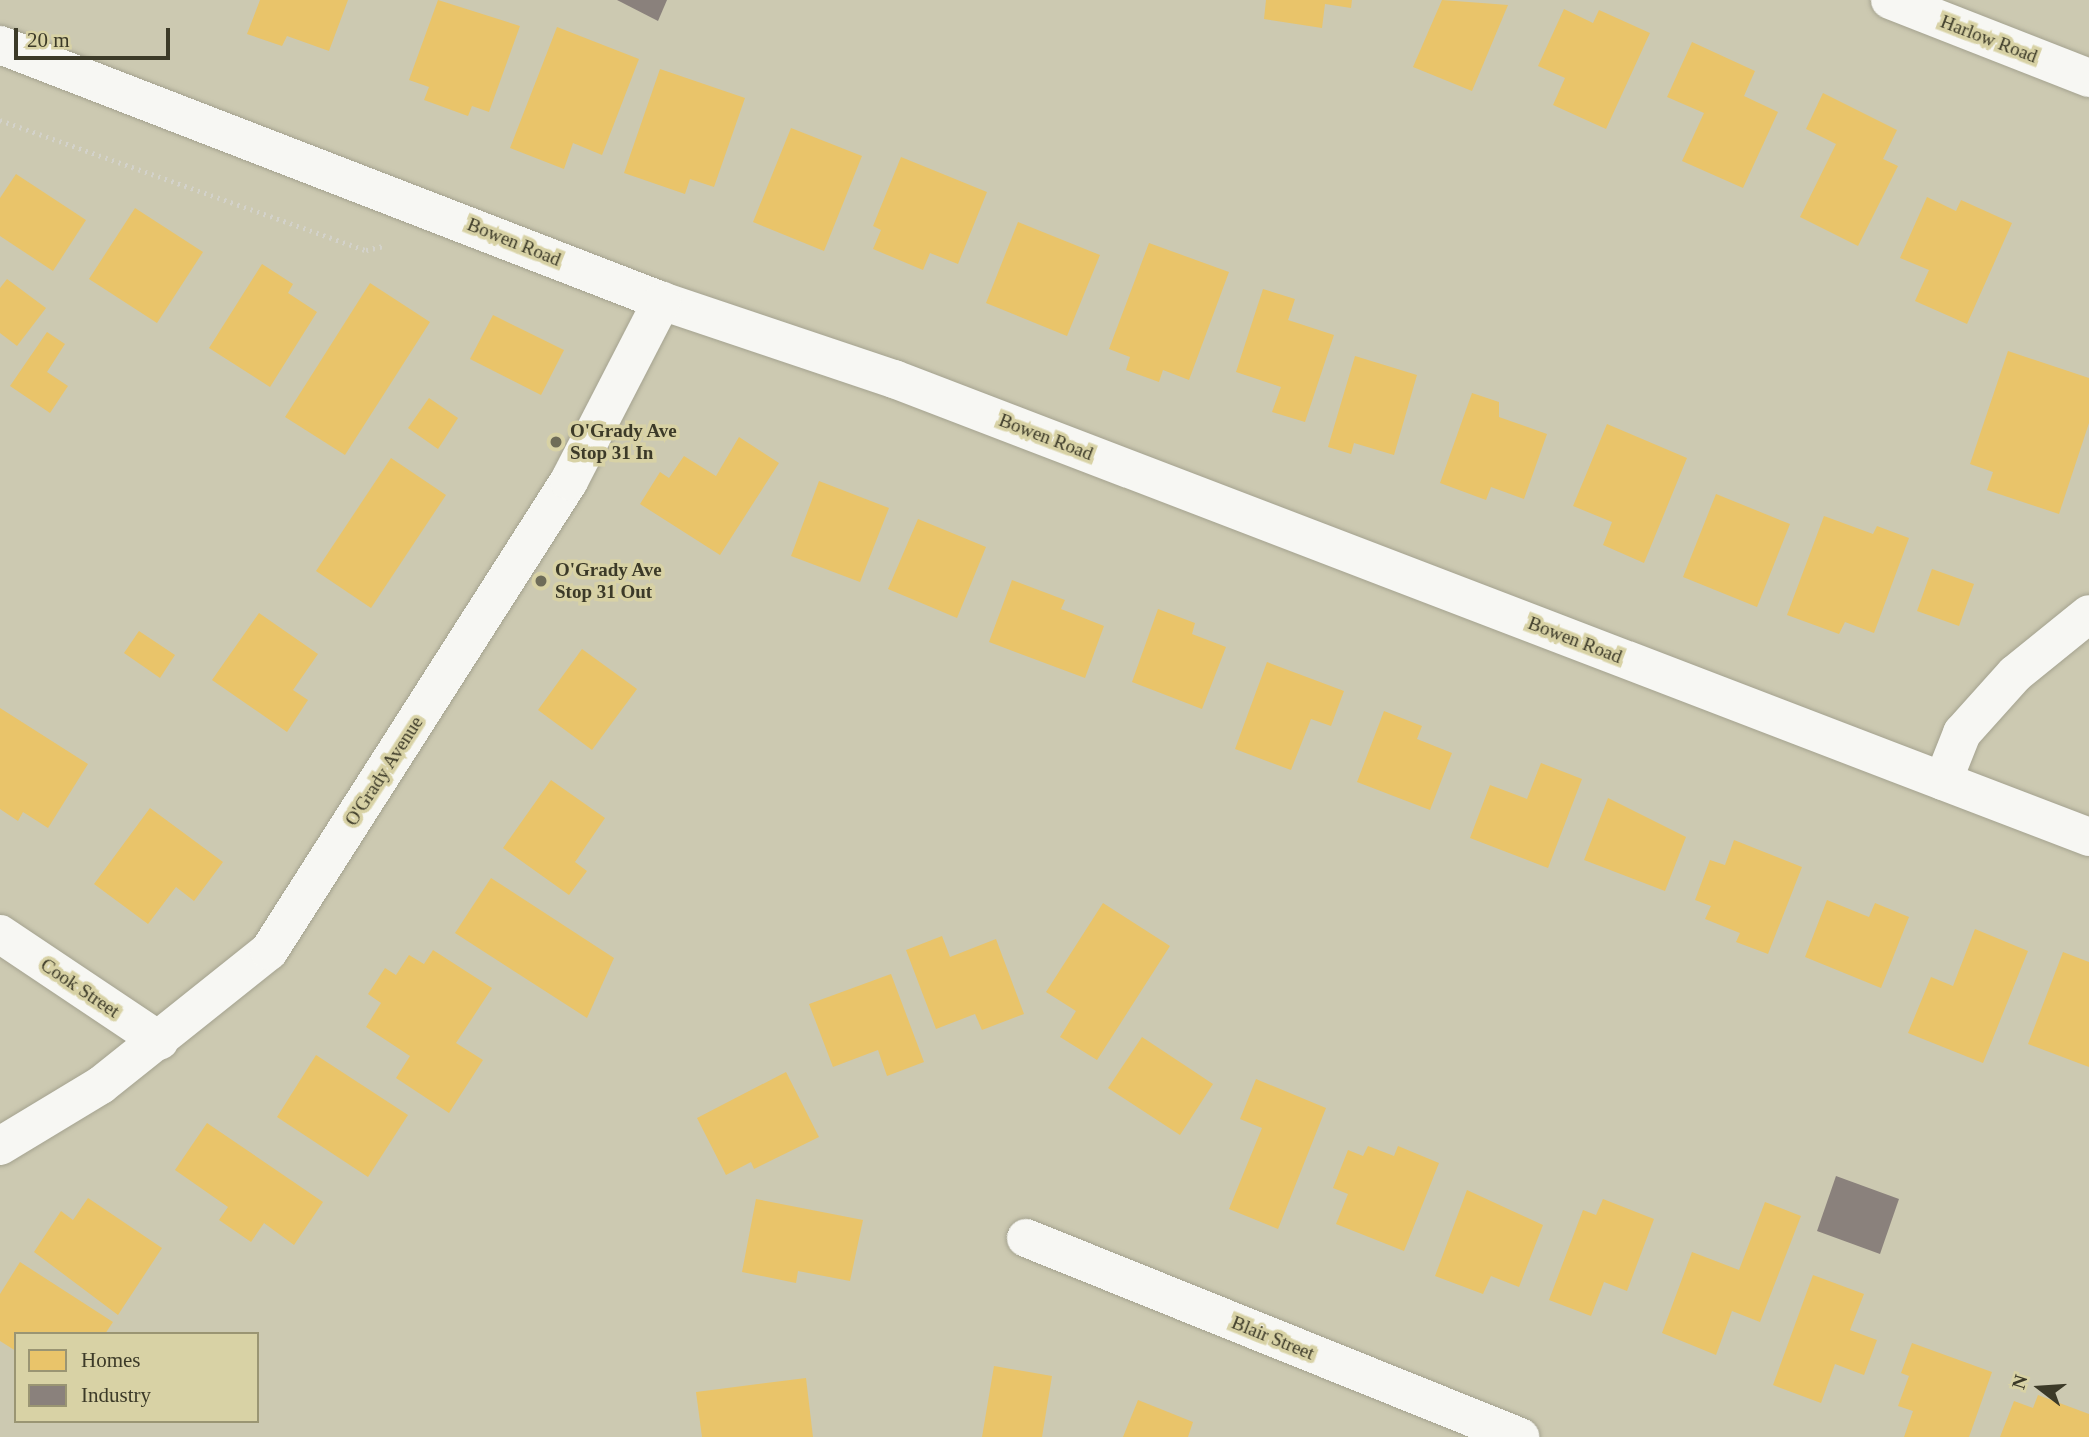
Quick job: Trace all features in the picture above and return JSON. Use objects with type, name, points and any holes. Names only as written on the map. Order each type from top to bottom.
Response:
[{"type":"street","name":"Harlow Road","points":[[1890,0],[2089,78]]},
{"type":"street","name":"Bowen Road","points":[[0,46],[662,301],[894,379],[2089,837]]},
{"type":"street","name":"O'Grady Avenue","points":[[0,1146],[160,1041],[269,951],[569,481],[662,301]]},
{"type":"street","points":[[1943,781],[1962,733],[2015,674],[2089,614]]},
{"type":"street","name":"Cook Street","points":[[0,934],[160,1041]]},
{"type":"street","name":"Blair Street","points":[[1026,1238],[1520,1437]]},
{"type":"path","points":[[0,120],[366,250],[392,243]]},
{"type":"building: Homes","points":[[260,0],[348,0],[329,51],[287,36],[282,46],[247,34]]},
{"type":"building: Homes","points":[[438,0],[520,26],[489,112],[472,106],[468,116],[424,100],[429,87],[409,80]]},
{"type":"building: Homes","points":[[1266,0],[1352,0],[1351,8],[1325,4],[1322,28],[1264,19]]},
{"type":"building: Homes","points":[[1442,0],[1508,5],[1472,91],[1413,67]]},
{"type":"building: Homes","points":[[1564,9],[1593,23],[1599,10],[1650,33],[1606,129],[1553,105],[1565,78],[1538,66]]},
{"type":"building: Homes","points":[[557,27],[639,59],[602,155],[573,143],[564,169],[510,148]]},
{"type":"building: Homes","points":[[1692,42],[1755,71],[1744,96],[1778,112],[1743,188],[1682,161],[1704,113],[1667,97]]},
{"type":"building: Homes","points":[[660,69],[745,98],[714,187],[690,179],[685,194],[624,173]]},
{"type":"building: Homes","points":[[1823,93],[1897,130],[1883,159],[1898,166],[1858,246],[1800,217],[1836,144],[1806,129]]},
{"type":"building: Homes","points":[[791,128],[862,156],[824,251],[753,222]]},
{"type":"building: Homes","points":[[901,157],[987,192],[958,264],[930,253],[923,270],[873,249],[881,230],[873,226]]},
{"type":"building: Homes","points":[[16,174],[86,220],[53,271],[0,236],[0,198]]},
{"type":"building: Homes","points":[[1927,197],[1956,211],[1961,200],[2012,223],[1967,324],[1915,301],[1929,270],[1900,258]]},
{"type":"building: Homes","points":[[135,208],[203,252],[157,323],[89,279]]},
{"type":"building: Homes","points":[[1018,222],[1100,255],[1067,336],[986,303]]},
{"type":"building: Homes","points":[[1149,243],[1229,272],[1189,380],[1163,370],[1159,382],[1126,370],[1130,357],[1109,349]]},
{"type":"building: Homes","points":[[262,264],[293,284],[288,293],[317,312],[270,387],[209,348]]},
{"type":"building: Homes","points":[[7,279],[46,308],[17,346],[0,333],[0,288]]},
{"type":"building: Homes","points":[[370,283],[430,322],[345,455],[285,417]]},
{"type":"building: Homes","points":[[1263,289],[1295,299],[1288,320],[1334,335],[1305,422],[1272,412],[1281,387],[1236,372]]},
{"type":"building: Homes","points":[[493,315],[564,350],[541,395],[470,359]]},
{"type":"building: Homes","points":[[47,332],[65,344],[47,372],[68,386],[50,413],[10,386]]},
{"type":"building: Homes","points":[[2008,351],[2089,378],[2089,423],[2059,514],[1987,490],[1993,472],[1970,464]]},
{"type":"building: Homes","points":[[1355,356],[1417,375],[1394,455],[1354,443],[1351,454],[1328,447]]},
{"type":"building: Homes","points":[[1472,393],[1499,402],[1499,417],[1547,434],[1524,499],[1491,487],[1486,500],[1440,483]]},
{"type":"building: Homes","points":[[429,398],[458,418],[438,449],[408,428]]},
{"type":"building: Homes","points":[[1607,424],[1687,458],[1644,563],[1603,545],[1612,522],[1573,506]]},
{"type":"building: Homes","points":[[739,437],[779,463],[720,555],[640,504],[660,472],[669,478],[684,456],[716,476]]},
{"type":"building: Homes","points":[[391,458],[446,495],[371,608],[316,571]]},
{"type":"building: Homes","points":[[819,481],[889,508],[860,582],[791,556]]},
{"type":"building: Homes","points":[[1716,494],[1790,524],[1757,607],[1683,577]]},
{"type":"building: Homes","points":[[1824,516],[1873,534],[1877,526],[1909,538],[1874,633],[1845,622],[1839,634],[1787,615]]},
{"type":"building: Homes","points":[[918,519],[986,547],[957,618],[888,589]]},
{"type":"building: Homes","points":[[1932,569],[1974,584],[1959,626],[1917,611]]},
{"type":"building: Homes","points":[[1012,580],[1065,600],[1061,609],[1104,626],[1085,678],[989,642]]},
{"type":"building: Homes","points":[[1158,609],[1195,623],[1192,634],[1226,647],[1202,709],[1132,682]]},
{"type":"building: Homes","points":[[259,613],[318,654],[293,690],[308,700],[287,732],[212,680]]},
{"type":"building: Homes","points":[[139,631],[175,655],[160,678],[124,653]]},
{"type":"building: Homes","points":[[582,649],[637,689],[592,750],[538,710]]},
{"type":"building: Homes","points":[[1267,662],[1344,691],[1331,726],[1311,719],[1291,770],[1235,749]]},
{"type":"building: Homes","points":[[0,708],[88,764],[48,828],[23,812],[18,821],[0,809]]},
{"type":"building: Homes","points":[[1384,711],[1422,726],[1417,739],[1452,753],[1430,810],[1357,782]]},
{"type":"building: Homes","points":[[1541,763],[1582,779],[1548,868],[1470,838],[1490,785],[1527,799]]},
{"type":"building: Homes","points":[[551,780],[605,818],[575,862],[587,871],[569,895],[503,848]]},
{"type":"building: Homes","points":[[1608,798],[1686,837],[1665,891],[1584,860]]},
{"type":"building: Homes","points":[[150,808],[223,862],[194,901],[176,887],[148,924],[94,884]]},
{"type":"building: Homes","points":[[1734,840],[1802,867],[1768,954],[1736,942],[1740,933],[1705,919],[1711,906],[1695,900],[1710,860],[1725,865]]},
{"type":"building: Homes","points":[[491,878],[614,958],[587,1018],[455,933]]},
{"type":"building: Homes","points":[[1827,900],[1869,917],[1875,903],[1909,917],[1881,988],[1805,957]]},
{"type":"building: Homes","points":[[1103,903],[1170,946],[1097,1060],[1060,1037],[1076,1011],[1046,992]]},
{"type":"building: Homes","points":[[1975,929],[2028,951],[1983,1063],[1908,1033],[1931,977],[1953,986]]},
{"type":"building: Homes","points":[[942,936],[950,957],[996,939],[1024,1014],[982,1030],[975,1014],[936,1029],[906,950]]},
{"type":"building: Homes","points":[[433,950],[492,988],[456,1043],[483,1060],[449,1113],[396,1078],[410,1056],[366,1027],[381,1003],[368,994],[385,968],[396,975],[409,955],[424,964]]},
{"type":"building: Homes","points":[[2063,952],[2089,962],[2089,1067],[2028,1044]]},
{"type":"building: Homes","points":[[891,974],[924,1062],[887,1076],[878,1050],[833,1067],[809,1004]]},
{"type":"building: Homes","points":[[1142,1037],[1213,1084],[1180,1135],[1108,1088]]},
{"type":"building: Homes","points":[[316,1055],[408,1115],[368,1177],[277,1117]]},
{"type":"building: Homes","points":[[786,1072],[819,1137],[754,1169],[751,1162],[726,1175],[697,1118]]},
{"type":"building: Homes","points":[[1256,1079],[1326,1108],[1278,1229],[1229,1209],[1262,1128],[1240,1119]]},
{"type":"building: Homes","points":[[207,1123],[323,1202],[294,1245],[264,1223],[251,1242],[219,1220],[228,1207],[175,1170]]},
{"type":"building: Homes","points":[[1368,1146],[1394,1156],[1398,1146],[1439,1163],[1404,1251],[1336,1224],[1348,1194],[1333,1188],[1348,1150],[1363,1156]]},
{"type":"building: Homes","points":[[1467,1190],[1543,1225],[1519,1287],[1491,1276],[1483,1294],[1435,1276]]},
{"type":"building: Homes","points":[[88,1198],[162,1248],[118,1315],[34,1252],[61,1211],[73,1220]]},
{"type":"building: Homes","points":[[756,1199],[863,1220],[850,1281],[798,1271],[796,1283],[742,1272]]},
{"type":"building: Homes","points":[[1603,1199],[1654,1219],[1627,1291],[1604,1282],[1591,1316],[1549,1300],[1583,1210],[1596,1215]]},
{"type":"building: Homes","points":[[1765,1202],[1801,1216],[1760,1322],[1732,1311],[1716,1355],[1662,1333],[1692,1252],[1739,1270]]},
{"type":"building: Homes","points":[[20,1262],[113,1322],[106,1332],[14,1332],[14,1350],[0,1341],[0,1294]]},
{"type":"building: Homes","points":[[1813,1275],[1864,1294],[1850,1330],[1877,1340],[1864,1375],[1835,1364],[1821,1403],[1773,1385]]},
{"type":"building: Homes","points":[[1912,1343],[1992,1372],[1969,1437],[1904,1437],[1913,1411],[1898,1406],[1909,1376],[1901,1373]]},
{"type":"building: Homes","points":[[994,1366],[1052,1376],[1042,1437],[982,1437]]},
{"type":"building: Homes","points":[[806,1378],[813,1437],[702,1437],[696,1392]]},
{"type":"building: Homes","points":[[2038,1395],[2089,1414],[2089,1437],[2000,1437],[2014,1401],[2033,1408]]},
{"type":"building: Homes","points":[[1138,1400],[1193,1422],[1188,1437],[1123,1437]]},
{"type":"building: Industry","points":[[617,0],[667,0],[658,21]]},
{"type":"building: Industry","points":[[1836,1176],[1899,1199],[1880,1254],[1817,1231]]},
{"type":"place","name":"O'Grady Ave Stop 31 In","points":[[556,442]]},
{"type":"place","name":"O'Grady Ave Stop 31 Out","points":[[541,581]]}]
